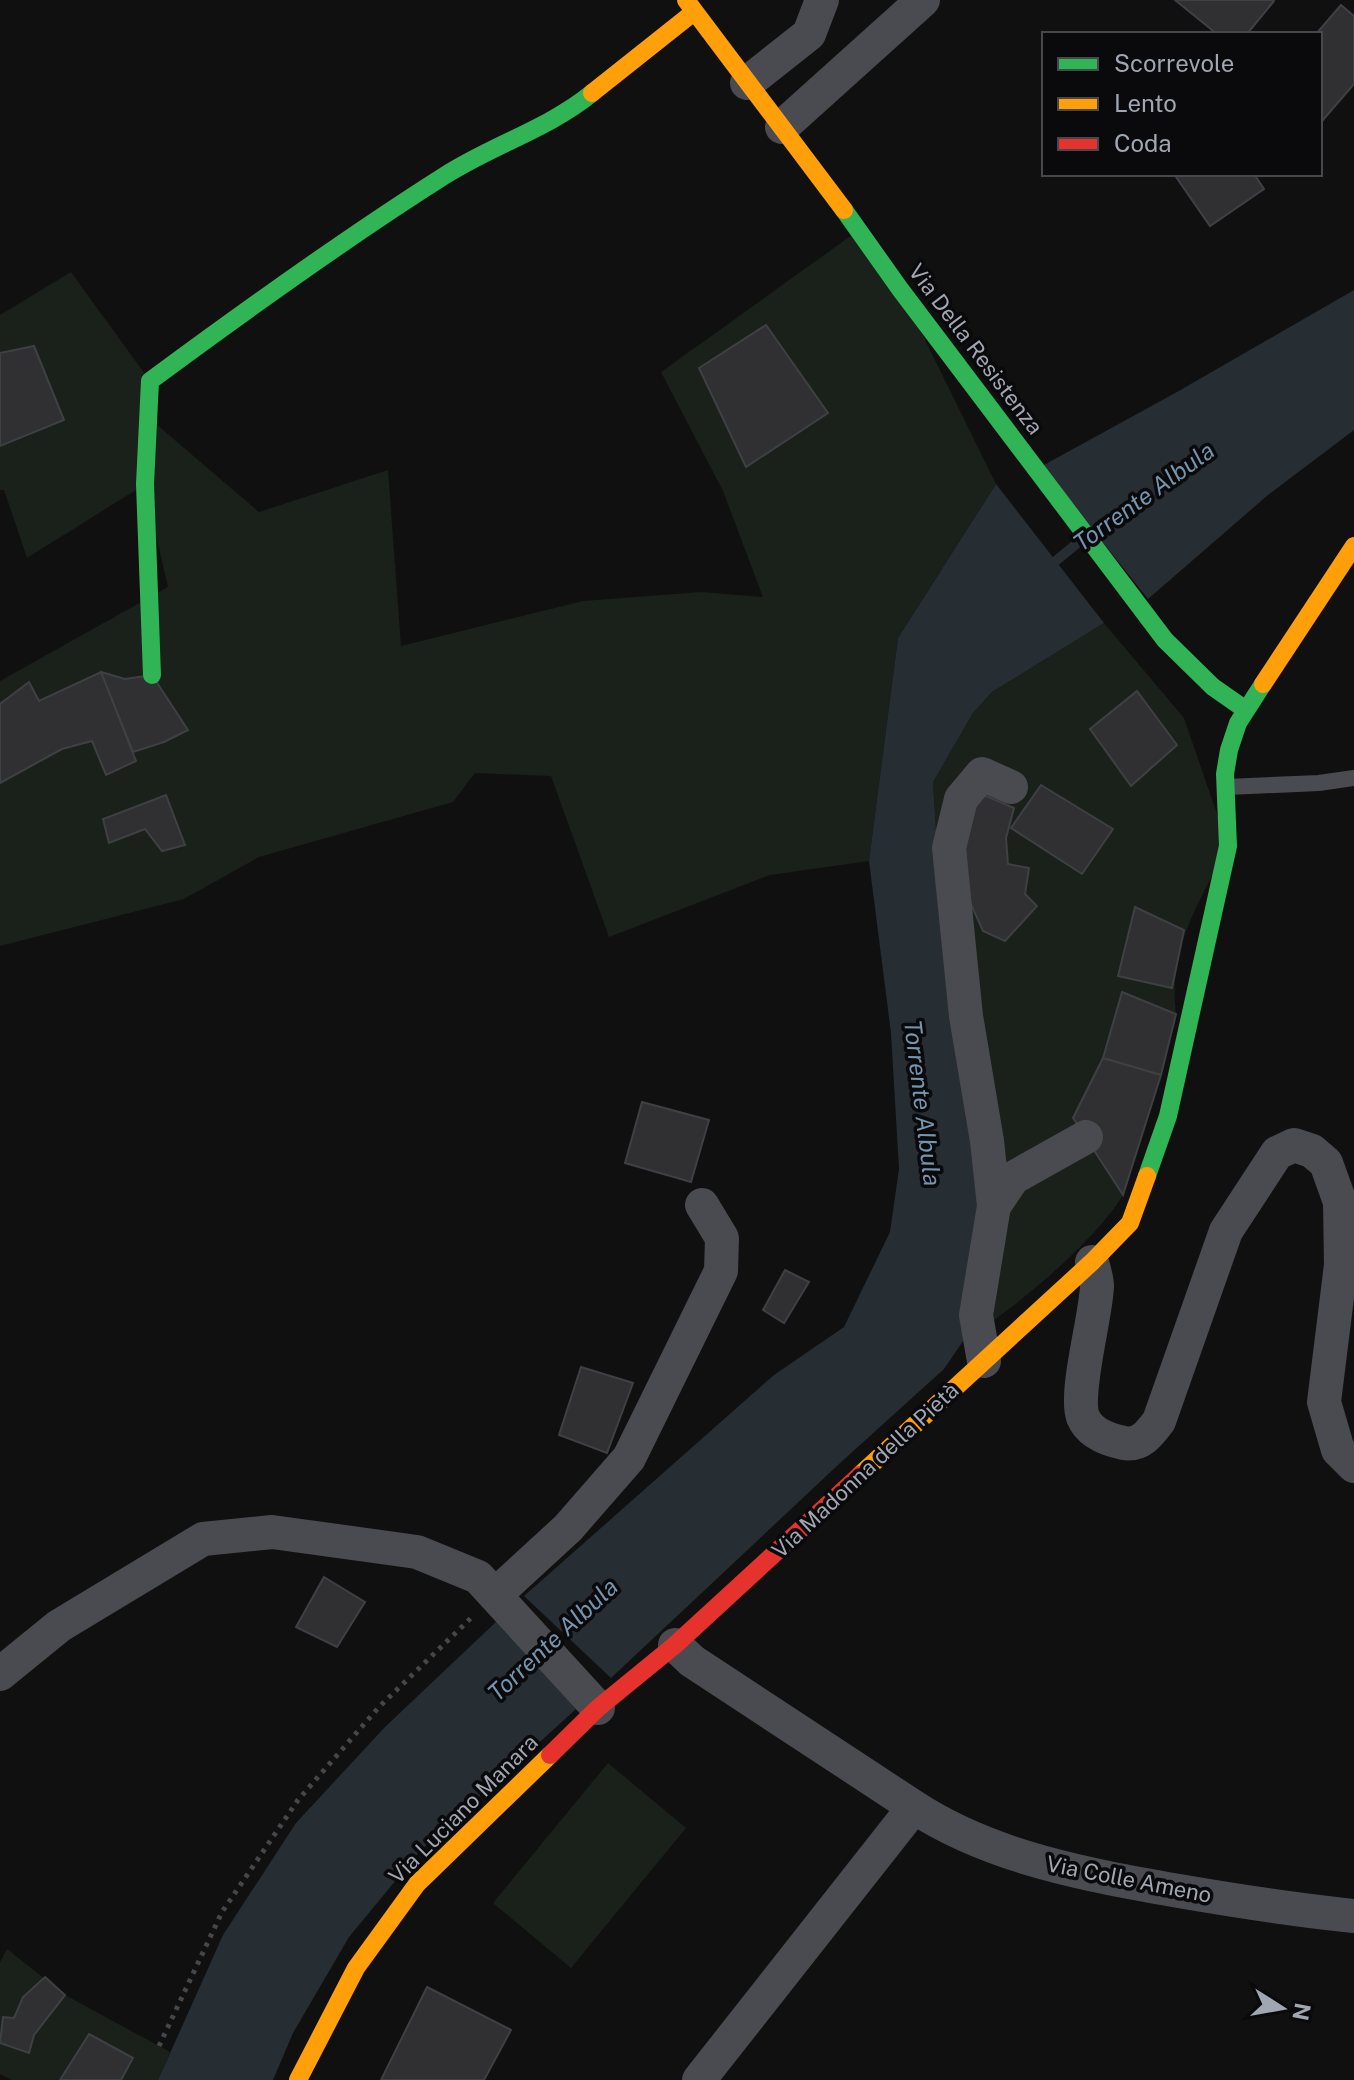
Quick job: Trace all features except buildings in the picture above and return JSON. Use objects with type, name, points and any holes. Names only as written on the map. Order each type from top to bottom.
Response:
[{"type":"main road","name":"Via Della Resistenza","points":[[690,6],[1165,640],[1213,687],[1246,710]]},
{"type":"main road","points":[[152,675],[145,484],[150,381],[240,314],[447,174],[568,113],[690,6]]},
{"type":"main road","name":"Via Madonna della Pietà","points":[[675,1645],[1092,1262],[1130,1223],[1168,1116],[1228,846],[1225,774],[1229,750],[1238,723],[1354,546]]},
{"type":"main road","name":"Via Luciano Manara","points":[[298,2080],[356,1968],[417,1884],[598,1708],[675,1645]]},
{"type":"street","points":[[747,83],[809,34],[822,0]]},
{"type":"street","points":[[782,127],[923,0]]},
{"type":"street","points":[[984,1361],[976,1315],[994,1206],[987,1141],[966,1016],[949,848],[961,799],[982,774],[1011,787]]},
{"type":"street","points":[[994,1206],[1013,1178],[1086,1137]]},
{"type":"street","points":[[1092,1262],[1097,1284],[1083,1380],[1083,1417],[1094,1431],[1110,1440],[1130,1444],[1148,1437],[1159,1421],[1226,1231],[1277,1153],[1294,1145],[1312,1151],[1326,1163],[1340,1202],[1341,1265],[1324,1402],[1338,1450],[1354,1466]]},
{"type":"street","points":[[495,1595],[568,1528],[629,1458],[721,1271],[722,1238],[702,1205]]},
{"type":"street","points":[[0,1674],[59,1626],[203,1539],[272,1532],[417,1552],[478,1577],[598,1708]]},
{"type":"street","points":[[675,1645],[692,1661],[914,1807],[699,2080]]},
{"type":"street","name":"Via Colle Ameno","points":[[914,1807],[947,1829],[1033,1860],[1128,1882],[1283,1908],[1354,1916]]},
{"type":"lane","points":[[1226,787],[1319,783],[1354,778]]},
{"type":"path","points":[[159,2046],[222,1912],[298,1800],[379,1707],[495,1595]]},
{"type":"shaded area","points":[[859,230],[900,289],[996,484],[898,638],[869,861],[770,875],[609,937],[551,776],[475,773],[453,802],[259,857],[184,899],[0,946],[0,681],[168,587],[144,485],[27,558],[4,490],[0,490],[0,315],[71,272],[150,381],[148,417],[259,512],[388,470],[401,646],[583,601],[701,592],[763,597],[723,491],[661,372]]},
{"type":"shaded area","points":[[1104,623],[1184,718],[1228,846],[1197,906],[1181,947],[1175,990],[1176,1014],[1122,992],[1103,1058],[1073,1117],[1123,1195],[1110,1214],[1072,1255],[1004,1312],[963,1341],[986,1196],[939,877],[933,782],[973,713],[992,692]]},
{"type":"shaded area","points":[[608,1763],[686,1828],[571,1968],[493,1903]]},
{"type":"shaded area","points":[[7,1949],[65,1995],[170,2052],[158,2080],[11,2080],[0,2074],[0,1962]]},
{"type":"water","points":[[1354,290],[1354,430],[1268,495],[1148,599],[1042,466]]},
{"type":"water","points":[[996,484],[1104,623],[992,692],[973,713],[933,782],[939,877],[986,1196],[963,1341],[944,1369],[611,1678],[524,1596],[774,1375],[844,1327],[890,1232],[899,1169],[891,1033],[869,861],[898,638]]},
{"type":"water","points":[[497,1621],[576,1709],[420,1851],[349,1937],[293,2033],[273,2080],[158,2080],[223,1935],[296,1823],[385,1727]]},
{"type":"waterway","name":"Torrente Albula","points":[[1046,569],[1080,541]]},
{"type":"traffic: fast","points":[[152,675],[145,484],[150,381],[406,200],[462,165],[557,117],[592,93]]},
{"type":"traffic: fast","points":[[844,210],[1165,640],[1213,687],[1246,710]]},
{"type":"traffic: fast","points":[[1147,1176],[1168,1116],[1228,846],[1225,774],[1229,750],[1238,723],[1263,684]]},
{"type":"traffic: slow","points":[[686,0],[844,210]]},
{"type":"traffic: slow","points":[[592,93],[694,12]]},
{"type":"traffic: slow","points":[[1263,684],[1354,546]]},
{"type":"traffic: slow","points":[[860,1475],[1092,1262],[1130,1223],[1147,1176]]},
{"type":"traffic: slow","points":[[298,2080],[356,1968],[417,1884],[550,1755]]},
{"type":"traffic: jam","points":[[550,1755],[598,1708],[675,1645],[860,1475]]}]
